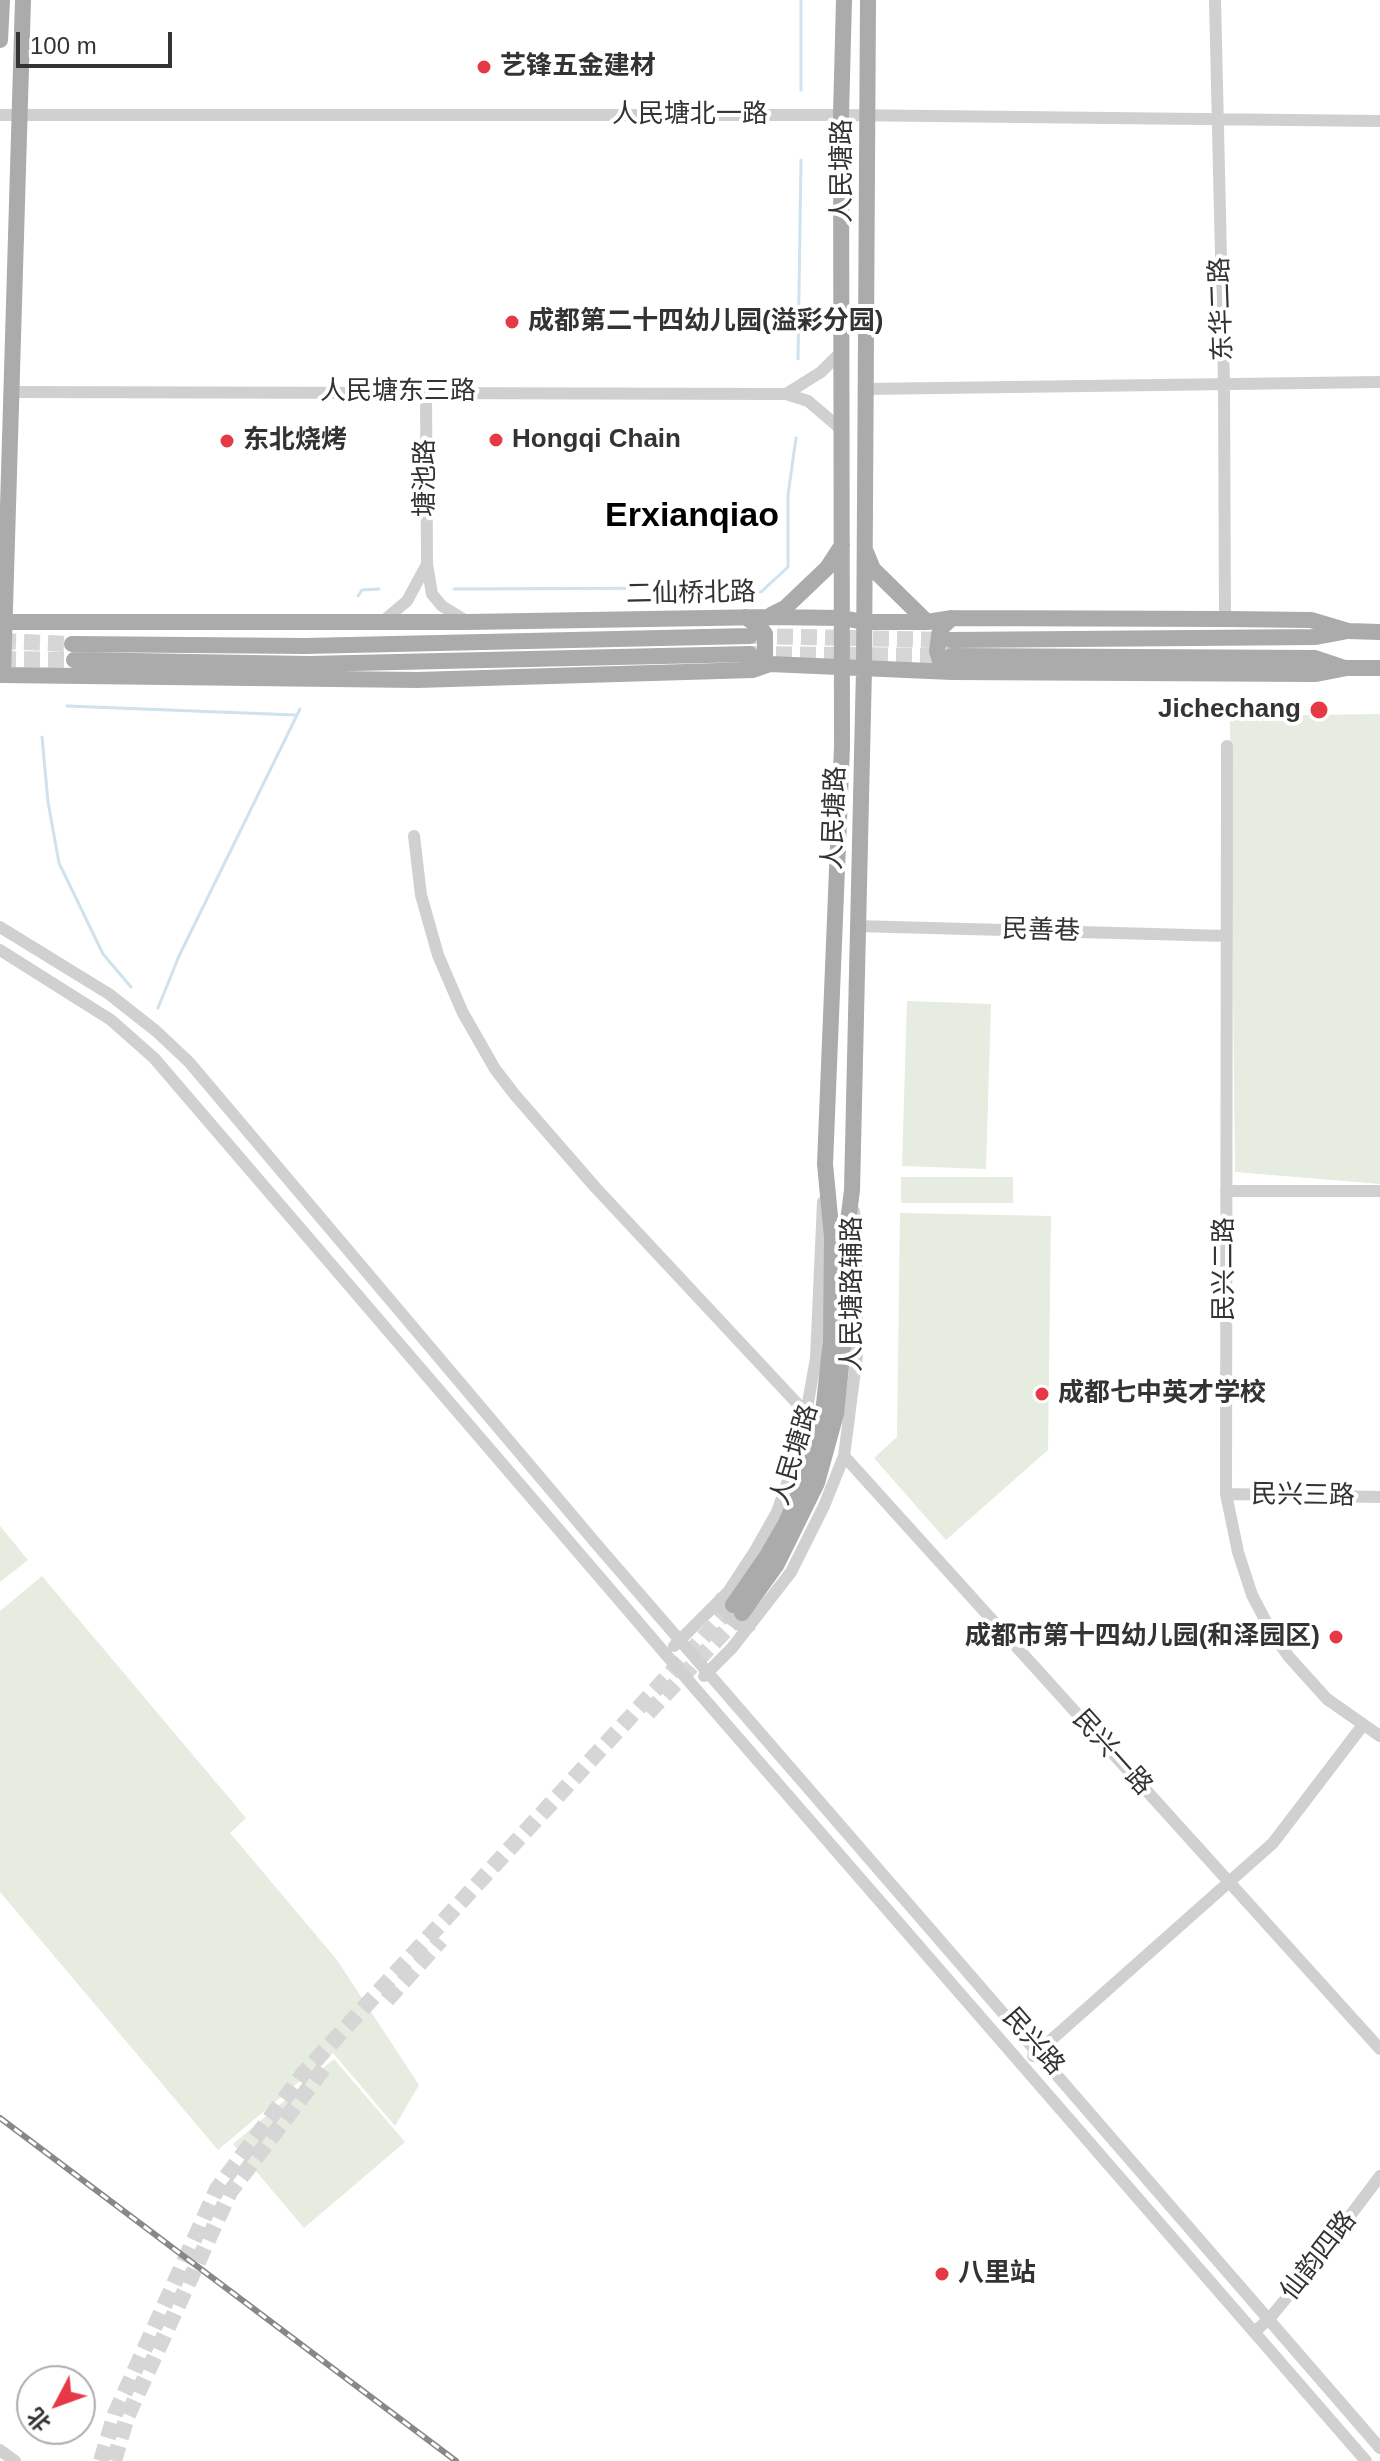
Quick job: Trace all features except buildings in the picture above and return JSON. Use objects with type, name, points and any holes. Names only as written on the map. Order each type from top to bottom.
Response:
[{"type":"main road","points":[[0,40],[2,0]]},
{"type":"main road","points":[[23,0],[2,675],[417,680],[765,659],[765,634],[745,617]]},
{"type":"main road","name":"人民塘路","points":[[737,1611],[786,1523],[807,1475],[823,1413],[831,1340],[832,1237],[825,1164],[842,746],[841,115],[844,0]]},
{"type":"main road","name":"人民塘路","points":[[737,1611],[761,1589],[798,1526],[817,1483],[836,1414],[843,1348],[845,1246],[852,1190],[864,669],[868,0]]},
{"type":"main road","points":[[768,617],[785,608],[827,568],[842,544]]},
{"type":"main road","points":[[865,548],[873,569],[927,622]]},
{"type":"main road","name":"二仙桥北路","points":[[2,622],[468,622],[745,617],[842,618],[864,622],[927,622],[952,618],[1225,619],[1311,620],[1348,631],[1380,632]]},
{"type":"main road","points":[[952,618],[940,629],[937,651],[940,661],[951,656],[1316,674],[1347,668],[1380,668]]},
{"type":"main road","points":[[750,636],[73,652],[309,664],[752,662],[864,669],[951,656],[1316,637],[1348,631]]},
{"type":"street","name":"东华二路","points":[[1215,0],[1224,384],[1225,619]]},
{"type":"street","name":"人民塘北一路","points":[[0,115],[841,115],[1380,121]]},
{"type":"street","points":[[786,394],[821,372],[842,351]]},
{"type":"street","points":[[865,389],[1380,382]]},
{"type":"street","name":"塘池路","points":[[426,391],[427,564]]},
{"type":"street","name":"人民塘东三路","points":[[11,392],[786,394],[808,401],[842,430]]},
{"type":"street","points":[[382,622],[407,601],[427,564]]},
{"type":"street","points":[[427,564],[432,594],[442,606],[468,622]]},
{"type":"street","name":"民兴二路","points":[[1227,746],[1226,1494],[1238,1552],[1252,1595],[1271,1631],[1316,1687],[1380,1736]]},
{"type":"street","points":[[414,836],[421,895],[438,955],[463,1013],[495,1069],[595,1187],[807,1414]]},
{"type":"street","name":"民善巷","points":[[856,926],[1227,936]]},
{"type":"street","name":"民兴路","points":[[0,927],[109,994],[189,1062],[680,1641],[1380,2448]]},
{"type":"street","name":"民兴路","points":[[0,950],[111,1020],[154,1058],[693,1686],[1366,2461]]},
{"type":"street","name":"人民塘路辅路","points":[[693,1686],[708,1673],[737,1611],[755,1551],[777,1512],[800,1447],[816,1358],[825,1164]]},
{"type":"street","name":"人民塘路辅路","points":[[666,1653],[680,1641],[737,1611],[791,1572],[824,1506],[844,1456],[857,1355],[857,1245],[852,1190]]},
{"type":"street","points":[[1226,1191],[1380,1191]]},
{"type":"street","name":"民兴一路","points":[[844,1456],[1380,2049]]},
{"type":"street","name":"民兴三路","points":[[1226,1494],[1380,1497]]},
{"type":"street","points":[[1022,2065],[1273,1843],[1363,1725]]},
{"type":"street","name":"仙韵四路","points":[[1254,2332],[1269,2319],[1380,2176]]},
{"type":"street","points":[[0,2450],[15,2461]]},
{"type":"shaded area","points":[[1380,714],[1380,1184],[1235,1172],[1230,716]]},
{"type":"shaded area","points":[[907,1001],[991,1004],[986,1169],[902,1166]]},
{"type":"shaded area","points":[[901,1177],[1013,1177],[1013,1203],[901,1203]]},
{"type":"shaded area","points":[[900,1213],[1051,1216],[1048,1450],[946,1540],[874,1458],[897,1437]]},
{"type":"shaded area","points":[[0,1526],[28,1560],[0,1582]]},
{"type":"shaded area","points":[[42,1576],[246,1818],[230,1833],[337,1960],[419,2085],[395,2126],[333,2053],[218,2150],[0,1892],[0,1611]]},
{"type":"shaded area","points":[[334,2059],[405,2142],[304,2228],[233,2144]]},
{"type":"waterway","points":[[801,0],[801,90]]},
{"type":"waterway","points":[[798,359],[801,160]]},
{"type":"waterway","points":[[454,589],[691,588],[761,592],[788,567],[788,495],[796,438]]},
{"type":"waterway","points":[[358,596],[362,590],[379,589]]},
{"type":"waterway","points":[[67,706],[295,715]]},
{"type":"waterway","points":[[158,1008],[179,956],[300,709]]},
{"type":"waterway","points":[[42,737],[48,802],[59,863],[103,954],[131,987]]},
{"type":"tunnel","points":[[753,636],[950,640]]},
{"type":"tunnel","points":[[0,641],[72,644]]},
{"type":"tunnel","points":[[752,654],[949,656]]},
{"type":"tunnel","points":[[0,659],[74,660]]},
{"type":"tunnel","points":[[101,2461],[115,2414],[217,2189],[303,2074],[733,1605]]},
{"type":"tunnel","points":[[648,1713],[742,1613]]},
{"type":"tunnel","points":[[387,2000],[441,1940]]},
{"type":"tunnel","points":[[114,2461],[127,2417],[230,2192],[327,2064]]},
{"type":"railway","points":[[0,2118],[456,2461]]},
{"type":"place","name":"艺锋五金建材","points":[[484,67]]},
{"type":"place","name":"成都第二十四幼儿园(溢彩分园)","points":[[512,322]]},
{"type":"place","name":"Hongqi Chain","points":[[496,440]]},
{"type":"place","name":"东北烧烤","points":[[227,441]]},
{"type":"place","name":"Jichechang","points":[[1319,710]]},
{"type":"place","name":"成都七中英才学校","points":[[1042,1394]]},
{"type":"place","name":"成都市第十四幼儿园(和泽园区)","points":[[1336,1637]]},
{"type":"place","name":"八里站","points":[[942,2274]]},
{"type":"district","name":"Erxianqiao","points":[[692,517]]}]
